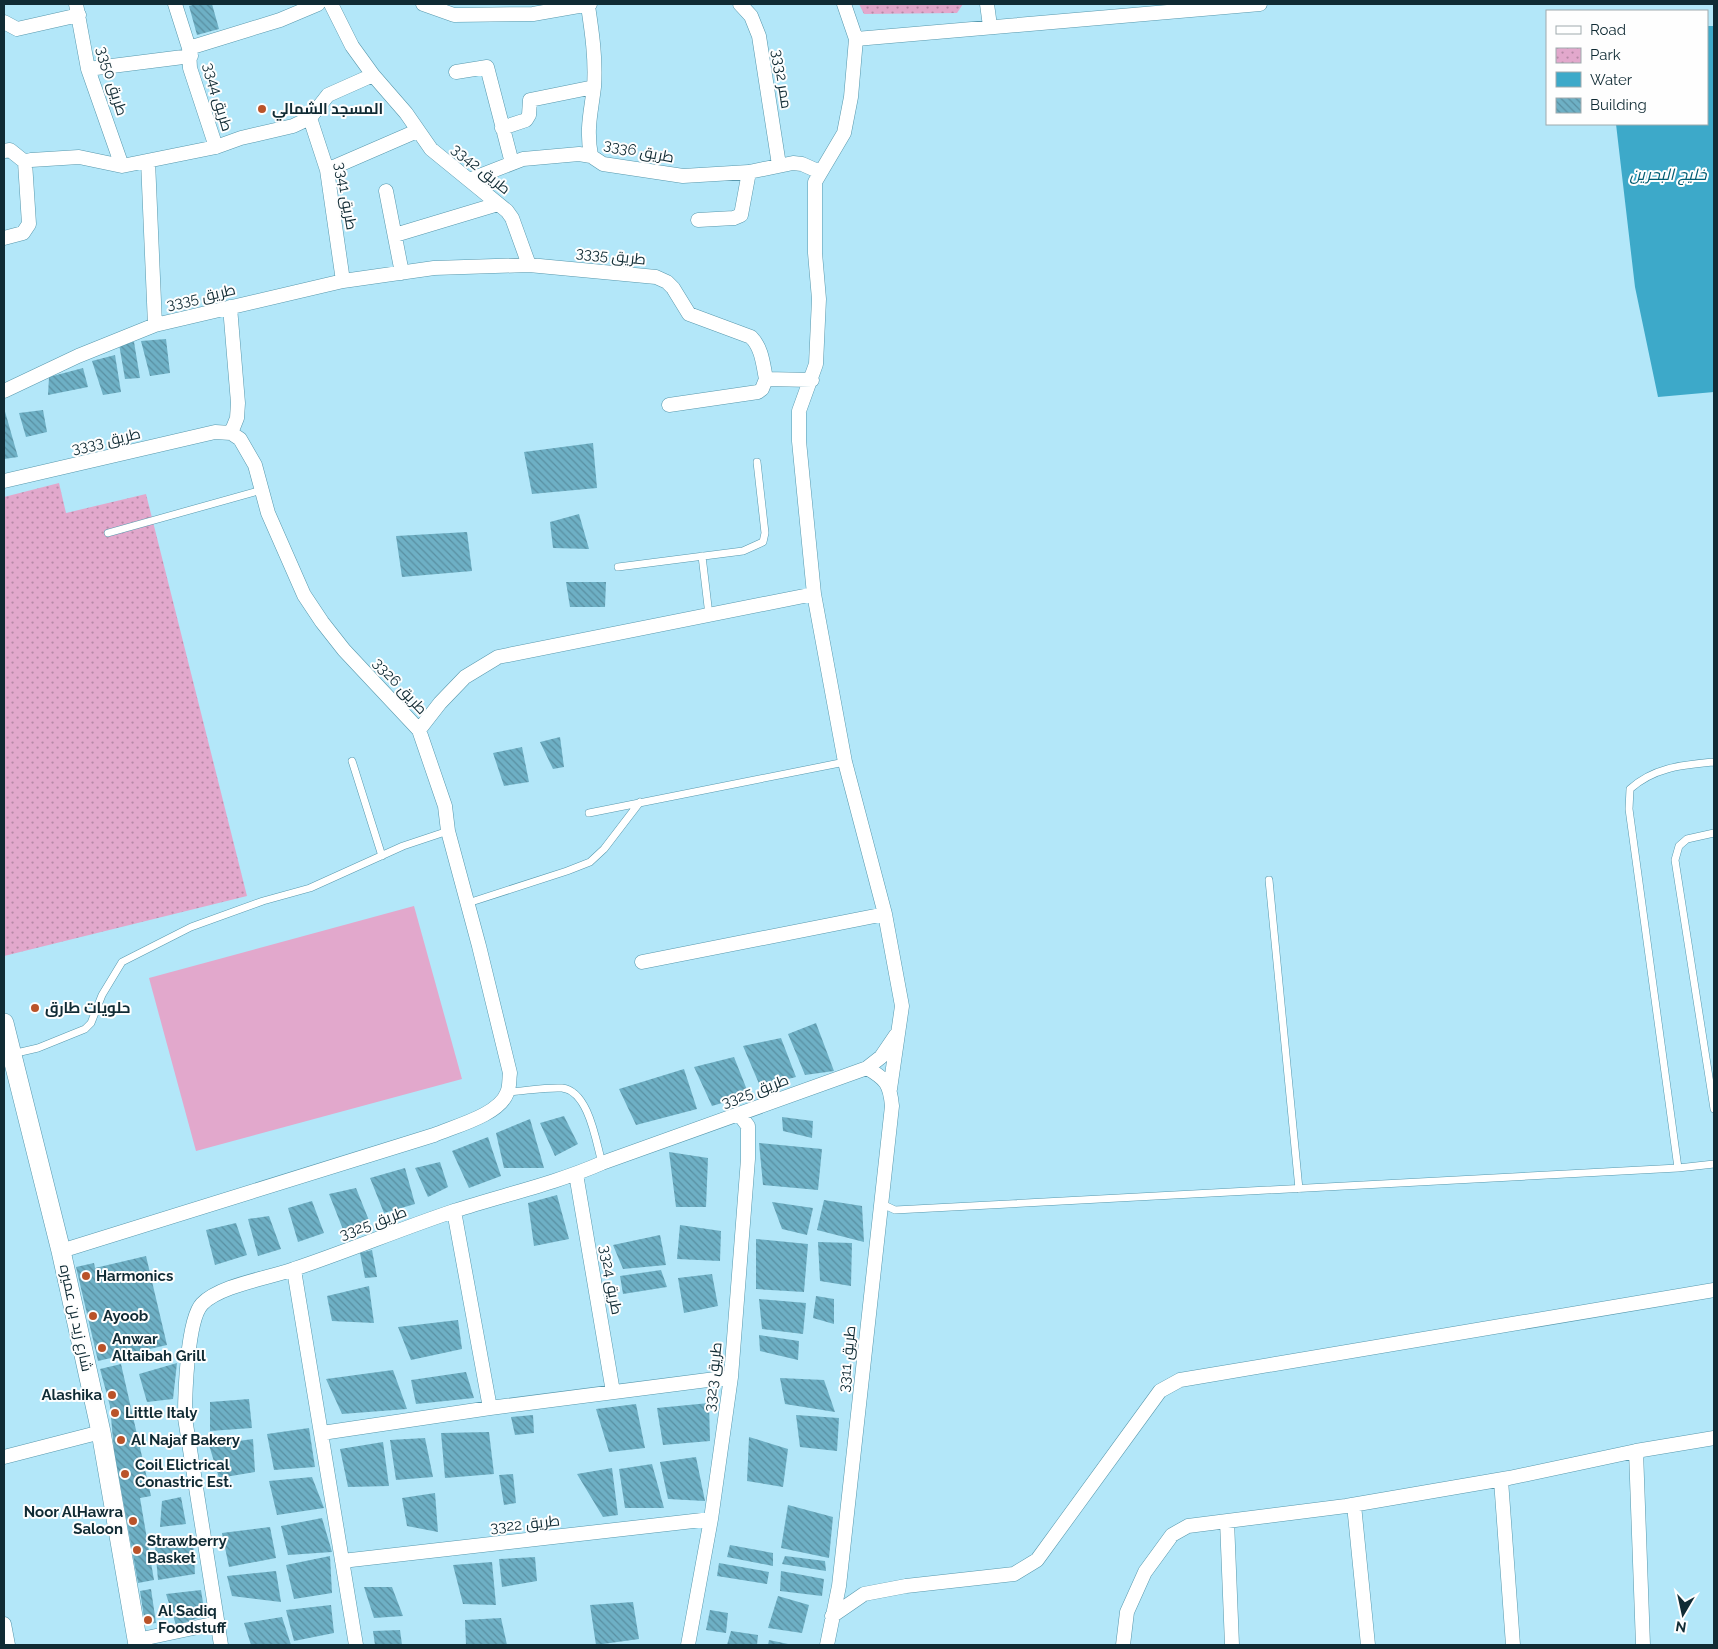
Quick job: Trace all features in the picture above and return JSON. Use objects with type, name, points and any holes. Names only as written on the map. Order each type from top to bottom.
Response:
[{"type":"street","name":"طريق 3344","points":[[175,4],[190,52],[190,68],[216,147]]},
{"type":"street","name":"طريق 3344","points":[[88,69],[190,52],[280,20],[318,4]]},
{"type":"street","name":"طريق 3342","points":[[331,4],[352,46],[373,75],[406,113],[431,149],[498,204],[512,218],[529,265]]},
{"type":"street","points":[[423,4],[454,15],[533,14],[588,5],[594,49],[594,87],[588,116],[591,156]]},
{"type":"street","name":"ممر 3332","points":[[740,4],[751,16],[759,36],[779,165]]},
{"type":"street","points":[[844,4],[856,39],[1260,4]]},
{"type":"street","points":[[987,4],[990,26]]},
{"type":"street","points":[[4,22],[18,29],[77,9]]},
{"type":"street","name":"طريق 3350","points":[[77,9],[88,69],[122,166]]},
{"type":"street","name":"طريق 3311","points":[[827,1645],[839,1586],[892,1106],[890,1089],[902,1006],[885,914],[845,762],[814,594],[799,441],[799,411],[812,380],[816,364],[819,299],[814,192],[820,172],[844,133],[851,97],[856,39]]},
{"type":"street","points":[[456,72],[487,67],[512,162]]},
{"type":"street","points":[[25,162],[79,157],[122,166],[216,147],[241,138],[293,126],[310,118],[328,95],[373,75]]},
{"type":"street","points":[[502,128],[528,118],[530,100],[594,87]]},
{"type":"street","name":"طريق 3341","points":[[310,118],[327,170],[344,281]]},
{"type":"street","points":[[327,170],[417,131]]},
{"type":"street","points":[[4,151],[10,150],[25,162],[29,224],[23,233],[4,238]]},
{"type":"street","name":"طريق 3336","points":[[469,180],[512,162],[537,156],[579,154],[591,156],[603,164],[682,176],[750,172],[779,165],[802,164],[820,172]]},
{"type":"street","name":"طريق 3335","points":[[148,161],[155,324]]},
{"type":"street","points":[[698,220],[734,218],[741,215],[750,172]]},
{"type":"street","points":[[386,191],[402,273]]},
{"type":"street","points":[[395,235],[498,204]]},
{"type":"street","name":"طريق 3335","points":[[4,387],[155,324],[344,281],[434,268],[529,265],[626,273],[662,279],[673,288],[689,314],[751,336],[760,350],[766,379]]},
{"type":"street","points":[[230,308],[238,403],[232,433]]},
{"type":"street","points":[[669,405],[758,392],[762,390],[766,379],[812,380]]},
{"type":"street","name":"طريق 3333","points":[[4,481],[215,432],[232,433]]},
{"type":"street","name":"طريق 3326","points":[[232,433],[240,439],[256,466],[268,513],[304,595],[344,650],[419,730],[445,806],[448,831],[468,903],[510,1073],[508,1092]]},
{"type":"street","points":[[419,730],[464,677],[498,657],[814,594]]},
{"type":"street","points":[[642,962],[885,914]]},
{"type":"street","name":"شارع زيد بن عميره","points":[[4,1023],[61,1251],[101,1432],[137,1643]]},
{"type":"street","points":[[890,1089],[882,1077],[867,1068],[893,1042],[900,1026]]},
{"type":"street","name":"طريق 3325","points":[[220,1645],[185,1418],[185,1384],[192,1334],[202,1304],[222,1291],[294,1270],[454,1211],[576,1174],[867,1068]]},
{"type":"street","points":[[61,1251],[434,1135],[483,1115],[501,1104],[508,1092]]},
{"type":"street","name":"طريق 3323","points":[[688,1645],[711,1519],[731,1377],[748,1159],[748,1126],[739,1114]]},
{"type":"street","name":"طريق 3324","points":[[576,1174],[614,1392]]},
{"type":"street","points":[[454,1211],[490,1408]]},
{"type":"street","points":[[294,1270],[356,1645]]},
{"type":"street","points":[[832,1616],[864,1594],[1014,1574],[1037,1560],[1160,1391],[1180,1380],[1714,1290]]},
{"type":"street","points":[[322,1433],[490,1408],[731,1377]]},
{"type":"street","points":[[4,1457],[101,1432]]},
{"type":"street","points":[[1123,1645],[1127,1612],[1145,1572],[1172,1535],[1188,1526],[1354,1505],[1501,1480],[1636,1451],[1714,1438]]},
{"type":"street","points":[[1636,1451],[1643,1645]]},
{"type":"street","points":[[1501,1480],[1514,1645]]},
{"type":"street","points":[[1354,1505],[1368,1645]]},
{"type":"street","name":"طريق 3322","points":[[342,1561],[711,1519]]},
{"type":"street","points":[[1227,1521],[1232,1645]]},
{"type":"street","points":[[137,1643],[217,1623]]},
{"type":"street","points":[[4,1624],[8,1645]]},
{"type":"lane","points":[[618,567],[743,551],[763,542],[765,533],[757,462]]},
{"type":"lane","points":[[108,533],[262,490]]},
{"type":"lane","points":[[702,556],[709,615]]},
{"type":"lane","points":[[352,761],[382,856]]},
{"type":"lane","points":[[589,813],[845,762]]},
{"type":"lane","points":[[1678,1168],[1629,809],[1630,789],[1642,779],[1670,767],[1714,762]]},
{"type":"lane","points":[[468,903],[590,862],[604,849],[640,802]]},
{"type":"lane","points":[[11,1054],[38,1048],[85,1029],[91,1023],[102,995],[122,962],[190,927],[263,901],[310,888],[382,856],[448,831]]},
{"type":"lane","points":[[1714,833],[1687,840],[1679,846],[1675,860],[1714,1109]]},
{"type":"lane","points":[[1269,880],[1298,1189]]},
{"type":"lane","points":[[508,1092],[564,1088],[581,1099],[589,1114],[602,1163]]},
{"type":"lane","points":[[880,1202],[895,1210],[1678,1168],[1714,1164]]},
{"type":"green space","points":[[859,4],[963,4],[957,13],[864,14]]},
{"type":"green space","points":[[59,483],[66,513],[146,494],[247,896],[4,956],[4,497]]},
{"type":"green space","points":[[414,906],[462,1079],[196,1151],[149,978]]},
{"type":"water","name":"خليج البحرين","points":[[1708,26],[1714,26],[1714,392],[1658,397],[1635,287],[1616,125],[1708,125]]},
{"type":"building","points":[[212,4],[219,29],[197,35],[189,6]]},
{"type":"building","points":[[166,339],[170,373],[150,376],[141,341]]},
{"type":"building","points":[[134,342],[140,378],[125,379],[119,344]]},
{"type":"building","points":[[115,355],[121,392],[103,395],[92,361]]},
{"type":"building","points":[[83,368],[88,387],[48,395],[49,377]]},
{"type":"building","points":[[4,408],[18,457],[4,459]]},
{"type":"building","points":[[43,410],[47,432],[26,437],[19,413]]},
{"type":"building","points":[[593,443],[597,488],[532,494],[524,452]]},
{"type":"building","points":[[579,514],[589,549],[553,548],[550,522]]},
{"type":"building","points":[[467,532],[472,571],[402,577],[396,536]]},
{"type":"building","points":[[566,582],[606,582],[605,607],[570,607]]},
{"type":"building","points":[[560,737],[564,767],[553,769],[540,742]]},
{"type":"building","points":[[522,747],[529,782],[504,786],[493,753]]},
{"type":"building","points":[[816,1023],[834,1071],[805,1075],[788,1034]]},
{"type":"building","points":[[781,1038],[796,1077],[760,1086],[743,1046]]},
{"type":"building","points":[[734,1057],[749,1095],[712,1106],[694,1067]]},
{"type":"building","points":[[684,1069],[697,1109],[636,1125],[619,1089]]},
{"type":"building","points":[[564,1116],[578,1144],[555,1156],[540,1123]]},
{"type":"building","points":[[782,1117],[813,1121],[812,1138],[783,1131]]},
{"type":"building","points":[[530,1119],[544,1168],[504,1168],[496,1133]]},
{"type":"building","points":[[488,1137],[501,1176],[469,1188],[452,1151]]},
{"type":"building","points":[[759,1143],[822,1149],[818,1190],[763,1185]]},
{"type":"building","points":[[669,1152],[708,1158],[706,1207],[676,1207]]},
{"type":"building","points":[[440,1162],[448,1187],[428,1197],[415,1168]]},
{"type":"building","points":[[405,1168],[415,1204],[384,1213],[370,1178]]},
{"type":"building","points":[[356,1188],[370,1223],[344,1232],[329,1194]]},
{"type":"building","points":[[557,1195],[569,1239],[534,1246],[528,1203]]},
{"type":"building","points":[[824,1200],[862,1206],[864,1242],[817,1230]]},
{"type":"building","points":[[312,1201],[324,1233],[298,1242],[288,1208]]},
{"type":"building","points":[[772,1202],[813,1208],[807,1235],[782,1229]]},
{"type":"building","points":[[269,1216],[281,1249],[258,1256],[248,1219]]},
{"type":"building","points":[[236,1223],[247,1255],[215,1265],[206,1230]]},
{"type":"building","points":[[680,1225],[721,1231],[720,1261],[677,1259]]},
{"type":"building","points":[[660,1235],[666,1265],[623,1269],[613,1245]]},
{"type":"building","points":[[756,1239],[808,1244],[804,1292],[756,1289]]},
{"type":"building","points":[[818,1242],[852,1243],[851,1286],[820,1281]]},
{"type":"building","points":[[372,1250],[377,1277],[365,1278],[360,1253]]},
{"type":"building","points":[[146,1256],[167,1345],[98,1361],[76,1267],[94,1263],[95,1268]]},
{"type":"building","points":[[661,1270],[667,1287],[623,1294],[620,1276]]},
{"type":"building","points":[[712,1274],[718,1306],[684,1313],[678,1278]]},
{"type":"building","points":[[369,1286],[374,1323],[332,1321],[327,1296]]},
{"type":"building","points":[[816,1296],[834,1299],[834,1324],[813,1318]]},
{"type":"building","points":[[759,1299],[806,1303],[803,1334],[762,1329]]},
{"type":"building","points":[[458,1320],[462,1349],[411,1360],[398,1327]]},
{"type":"building","points":[[759,1335],[799,1341],[798,1360],[760,1351]]},
{"type":"building","points":[[177,1363],[173,1399],[147,1402],[139,1374]]},
{"type":"building","points":[[121,1364],[151,1496],[140,1498],[154,1580],[138,1583],[114,1451],[110,1406],[100,1369]]},
{"type":"building","points":[[393,1370],[407,1409],[342,1414],[326,1379]]},
{"type":"building","points":[[466,1372],[474,1398],[416,1404],[411,1380]]},
{"type":"building","points":[[780,1378],[824,1380],[835,1412],[785,1404]]},
{"type":"building","points":[[249,1399],[252,1428],[210,1431],[210,1402]]},
{"type":"building","points":[[709,1403],[710,1441],[663,1445],[657,1408]]},
{"type":"building","points":[[636,1404],[645,1448],[609,1452],[596,1409]]},
{"type":"building","points":[[533,1415],[534,1433],[515,1435],[511,1417]]},
{"type":"building","points":[[796,1415],[839,1418],[837,1451],[800,1447]]},
{"type":"building","points":[[309,1428],[315,1467],[274,1470],[267,1434]]},
{"type":"building","points":[[489,1432],[494,1474],[445,1478],[441,1433]]},
{"type":"building","points":[[749,1437],[788,1449],[783,1487],[747,1481]]},
{"type":"building","points":[[425,1438],[433,1477],[396,1480],[390,1440]]},
{"type":"building","points":[[253,1439],[255,1472],[219,1478],[209,1445]]},
{"type":"building","points":[[383,1442],[389,1486],[348,1487],[340,1449]]},
{"type":"building","points":[[696,1457],[705,1501],[668,1499],[660,1462]]},
{"type":"building","points":[[652,1464],[664,1508],[625,1508],[619,1469]]},
{"type":"building","points":[[612,1468],[618,1515],[603,1517],[577,1474]]},
{"type":"building","points":[[513,1474],[516,1503],[504,1505],[499,1475]]},
{"type":"building","points":[[312,1477],[324,1508],[277,1515],[269,1481]]},
{"type":"building","points":[[435,1493],[438,1532],[407,1526],[402,1498]]},
{"type":"building","points":[[181,1497],[186,1524],[160,1527],[162,1501]]},
{"type":"building","points":[[788,1505],[833,1517],[829,1558],[781,1548]]},
{"type":"building","points":[[322,1518],[332,1552],[288,1555],[281,1526]]},
{"type":"building","points":[[270,1527],[276,1558],[229,1567],[222,1533]]},
{"type":"building","points":[[193,1540],[195,1574],[158,1580],[155,1546]]},
{"type":"building","points":[[730,1545],[773,1553],[773,1566],[727,1557]]},
{"type":"building","points":[[330,1556],[332,1593],[294,1599],[286,1565]]},
{"type":"building","points":[[785,1556],[825,1561],[826,1571],[782,1564]]},
{"type":"building","points":[[535,1557],[537,1581],[502,1587],[499,1559]]},
{"type":"building","points":[[492,1562],[496,1605],[463,1604],[453,1565]]},
{"type":"building","points":[[719,1563],[769,1572],[767,1584],[717,1576]]},
{"type":"building","points":[[276,1571],[281,1602],[232,1596],[227,1576]]},
{"type":"building","points":[[781,1571],[824,1579],[822,1596],[780,1591]]},
{"type":"building","points":[[364,1587],[392,1587],[403,1616],[374,1618]]},
{"type":"building","points":[[151,1589],[156,1623],[145,1624],[140,1591]]},
{"type":"building","points":[[201,1590],[205,1616],[176,1625],[166,1594]]},
{"type":"building","points":[[778,1596],[809,1605],[802,1633],[768,1628]]},
{"type":"building","points":[[633,1602],[639,1639],[596,1645],[590,1605]]},
{"type":"building","points":[[331,1605],[334,1633],[294,1641],[286,1610]]},
{"type":"building","points":[[710,1610],[728,1613],[726,1633],[706,1630]]},
{"type":"building","points":[[282,1617],[291,1645],[251,1645],[244,1623]]},
{"type":"building","points":[[501,1618],[507,1645],[466,1645],[465,1620]]},
{"type":"building","points":[[400,1630],[402,1645],[375,1645],[373,1631]]},
{"type":"building","points":[[731,1631],[758,1635],[757,1645],[727,1645]]},
{"type":"building","points":[[769,1640],[788,1644],[788,1645],[768,1645]]},
{"type":"place","name":"المسجد الشمالي","points":[[262,109]]},
{"type":"place","name":"حلويات طارق","points":[[35,1008]]},
{"type":"place","name":"Harmonics","points":[[86,1276]]},
{"type":"place","name":"Ayoob","points":[[93,1316]]},
{"type":"place","name":"Anwar Altaibah Grill","points":[[102,1348]]},
{"type":"place","name":"Alashika","points":[[112,1395]]},
{"type":"place","name":"Little Italy","points":[[115,1413]]},
{"type":"place","name":"Al Najaf Bakery","points":[[121,1440]]},
{"type":"place","name":"Coil Elictrical Conastric Est.","points":[[125,1474]]},
{"type":"place","name":"Noor AlHawra Saloon","points":[[133,1521]]},
{"type":"place","name":"Strawberry Basket","points":[[137,1550]]},
{"type":"place","name":"Al Sadiq Foodstuff","points":[[148,1620]]}]
